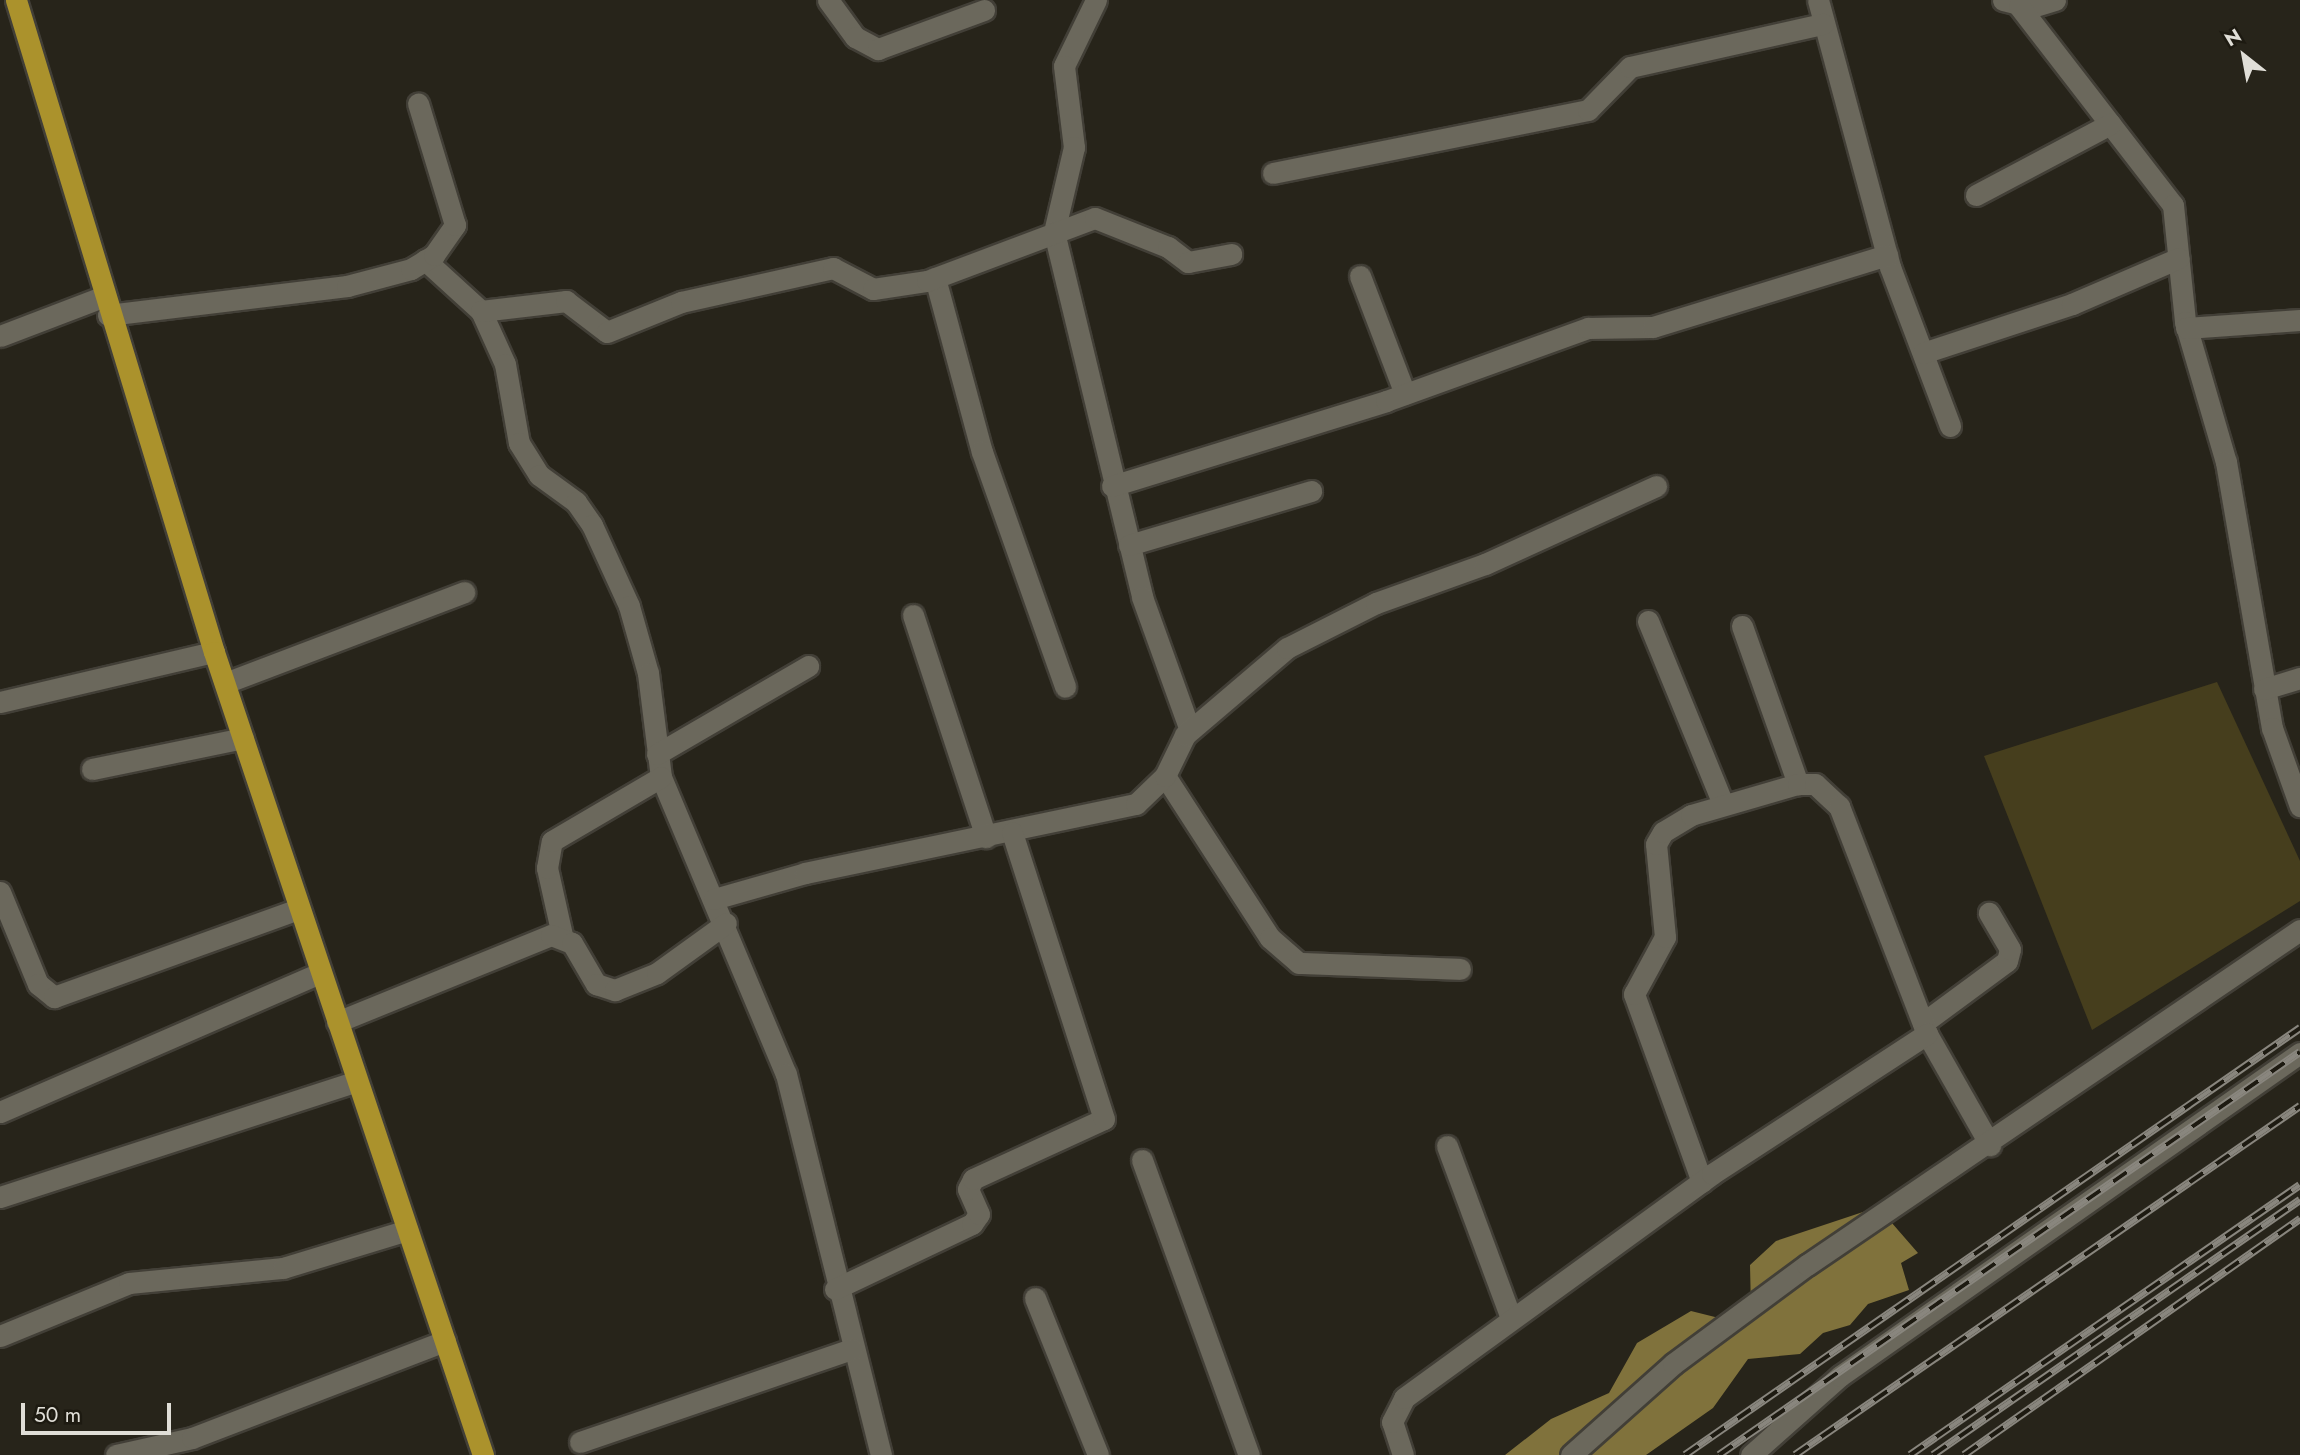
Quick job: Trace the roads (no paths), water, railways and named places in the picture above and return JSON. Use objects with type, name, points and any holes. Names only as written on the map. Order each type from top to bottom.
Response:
[{"type":"highway","points":[[16,0],[105,306],[214,652],[483,1455]]},
{"type":"street","points":[[828,0],[856,37],[878,49],[984,10]]},
{"type":"street","points":[[1096,0],[1064,66],[1074,147],[1054,232],[1112,486],[1190,730]]},
{"type":"street","points":[[1818,0],[1887,255],[1950,426]]},
{"type":"street","points":[[2011,3],[2055,0]]},
{"type":"street","points":[[2011,3],[2168,194],[2179,258],[2186,328],[2226,462],[2264,689],[2300,806]]},
{"type":"street","points":[[1273,173],[1581,112],[1602,100],[1610,80],[1630,67],[1823,24]]},
{"type":"street","points":[[0,336],[105,306],[347,286],[425,260],[455,225],[418,103]]},
{"type":"street","points":[[1976,195],[2110,124]]},
{"type":"street","points":[[481,311],[566,301],[607,332],[681,302],[833,268],[873,289],[935,278],[1094,218],[1168,247],[1188,262],[1231,254]]},
{"type":"street","points":[[1112,486],[1405,394],[1588,328],[1653,327],[1887,255]]},
{"type":"street","points":[[1923,353],[2072,304],[2179,258]]},
{"type":"street","points":[[425,260],[481,311],[505,364],[519,443],[540,475],[576,502],[592,525],[629,606],[648,673],[661,777],[726,923],[786,1074],[835,1289],[881,1455]]},
{"type":"street","points":[[1360,276],[1405,394]]},
{"type":"street","points":[[935,278],[986,464],[1065,687]]},
{"type":"street","points":[[2186,328],[2300,320]]},
{"type":"street","points":[[714,899],[805,873],[1115,813],[1153,792],[1165,776],[1190,730],[1252,673],[1326,627],[1656,486]]},
{"type":"street","points":[[1129,545],[1311,491]]},
{"type":"street","points":[[225,683],[464,592]]},
{"type":"street","points":[[913,615],[986,837]]},
{"type":"street","points":[[1648,621],[1724,804]]},
{"type":"street","points":[[1742,626],[1798,784]]},
{"type":"street","points":[[0,702],[214,652]]},
{"type":"street","points":[[657,754],[807,666]]},
{"type":"street","points":[[2264,689],[2300,678]]},
{"type":"street","points":[[92,769],[243,738]]},
{"type":"street","points":[[1165,776],[1270,938],[1299,963],[1460,969]]},
{"type":"street","points":[[661,777],[552,841],[547,868],[562,935],[596,984],[615,990],[657,973],[726,923]]},
{"type":"street","points":[[1702,1182],[1634,994],[1665,937],[1656,844],[1674,823],[1724,804],[1798,784],[1815,784],[1839,806],[1925,1029],[1990,1145]]},
{"type":"street","points":[[835,1289],[972,1224],[979,1214],[968,1189],[973,1179],[1104,1119],[1012,832]]},
{"type":"street","points":[[0,892],[37,984],[54,997],[299,909]]},
{"type":"street","points":[[1403,1455],[1392,1422],[1404,1398],[1702,1182],[1925,1029],[2007,961],[2010,949],[1989,913]]},
{"type":"street","points":[[1571,1455],[1696,1347],[2300,930]]},
{"type":"street","points":[[337,1022],[535,940],[562,935]]},
{"type":"street","points":[[0,1112],[320,973]]},
{"type":"street","points":[[1751,1455],[1840,1376],[2300,1053]]},
{"type":"street","points":[[0,1197],[356,1081]]},
{"type":"street","points":[[1447,1146],[1511,1318]]},
{"type":"street","points":[[1142,1160],[1249,1455]]},
{"type":"street","points":[[0,1336],[129,1283],[283,1268],[407,1230]]},
{"type":"street","points":[[1035,1298],[1098,1455]]},
{"type":"street","points":[[116,1455],[192,1438],[445,1341]]},
{"type":"street","points":[[580,1441],[852,1349]]},
{"type":"railway","points":[[1685,1455],[2300,1028]]},
{"type":"railway","points":[[1719,1455],[2300,1052]]},
{"type":"railway","points":[[1795,1455],[2300,1106]]},
{"type":"railway","points":[[1910,1455],[2300,1185]]},
{"type":"railway","points":[[1933,1455],[2300,1200]]},
{"type":"railway","points":[[1964,1455],[2300,1219]]}]
